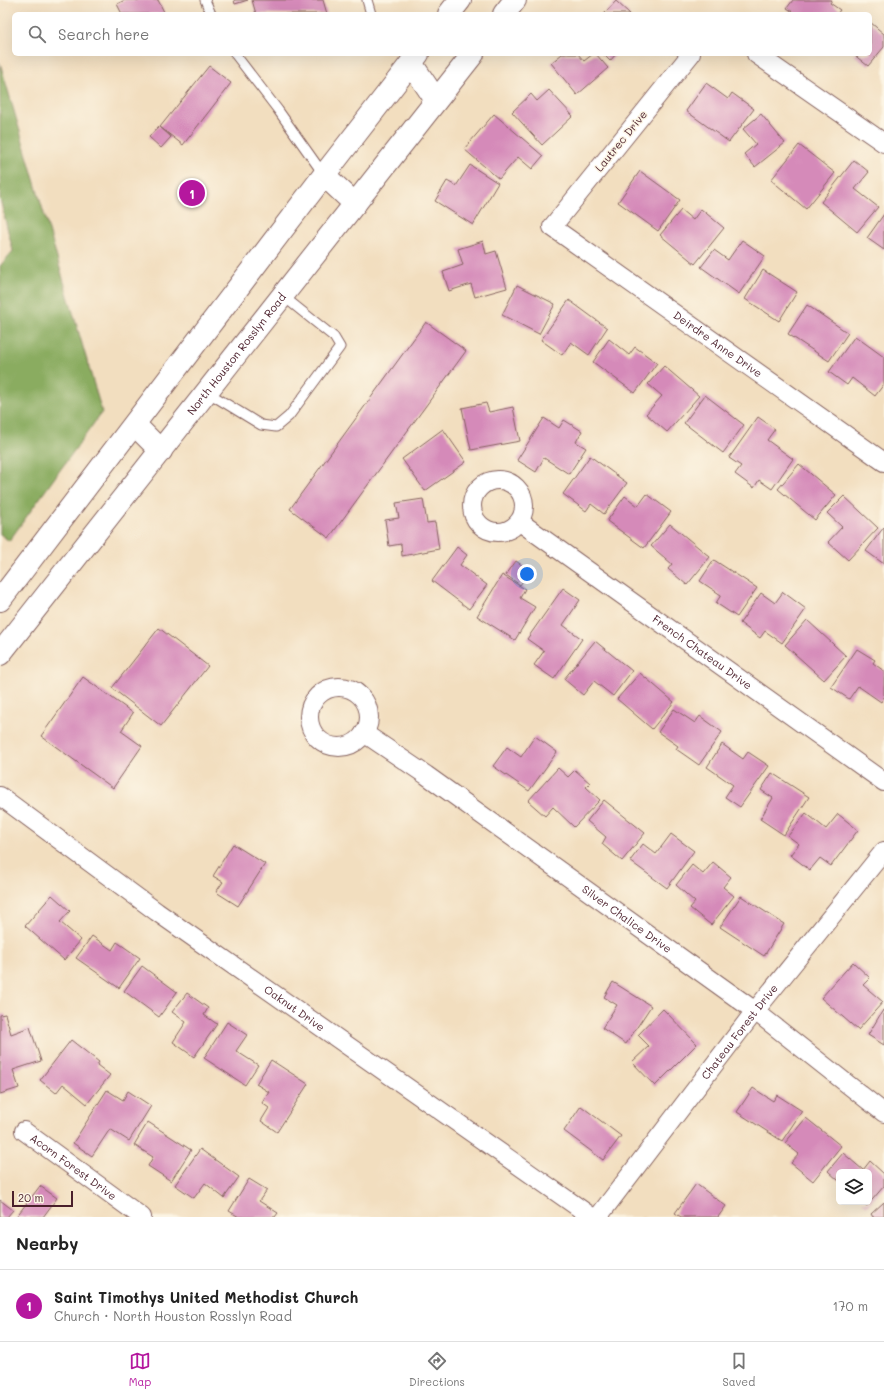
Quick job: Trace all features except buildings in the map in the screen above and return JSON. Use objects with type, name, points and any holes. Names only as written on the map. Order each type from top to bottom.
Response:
[{"type":"main road","points":[[451,12],[460,0]]},
{"type":"main road","points":[[506,12],[515,0]]},
{"type":"main road","name":"North Houston Rosslyn Road","points":[[0,654],[471,56]]},
{"type":"main road","points":[[0,598],[135,425],[412,58],[436,100]]},
{"type":"main road","points":[[324,176],[355,204]]},
{"type":"main road","points":[[135,425],[161,451]]},
{"type":"street","name":"Lautrec Drive","points":[[552,227],[689,56]]},
{"type":"street","points":[[759,56],[884,143]]},
{"type":"street","name":"Deirdre Anne Drive","points":[[552,227],[884,462]]},
{"type":"street","name":"French Chateau Drive","points":[[520,522],[884,782]]},
{"type":"street","name":"Silver Chalice Drive","points":[[364,733],[426,775],[755,1011],[884,1113]]},
{"type":"street","name":"Oaknut Drive","points":[[0,796],[163,916],[592,1217]]},
{"type":"street","name":"Chateau Forest Drive","points":[[598,1217],[755,1011],[884,850]]},
{"type":"street","name":"Acorn Forest Drive","points":[[24,1131],[142,1217]]},
{"type":"lane","points":[[205,0],[210,12]]},
{"type":"lane","points":[[366,0],[370,12]]},
{"type":"lane","points":[[237,56],[278,110],[324,176]]},
{"type":"lane","points":[[207,392],[261,425],[276,428],[289,416],[340,347],[334,337],[282,296]]},
{"type":"green space","points":[[0,63],[102,412],[9,541],[0,534],[0,266],[13,251],[0,199]]},
{"type":"place","name":"Saint Timothys United Methodist Church","points":[[192,193]]}]
